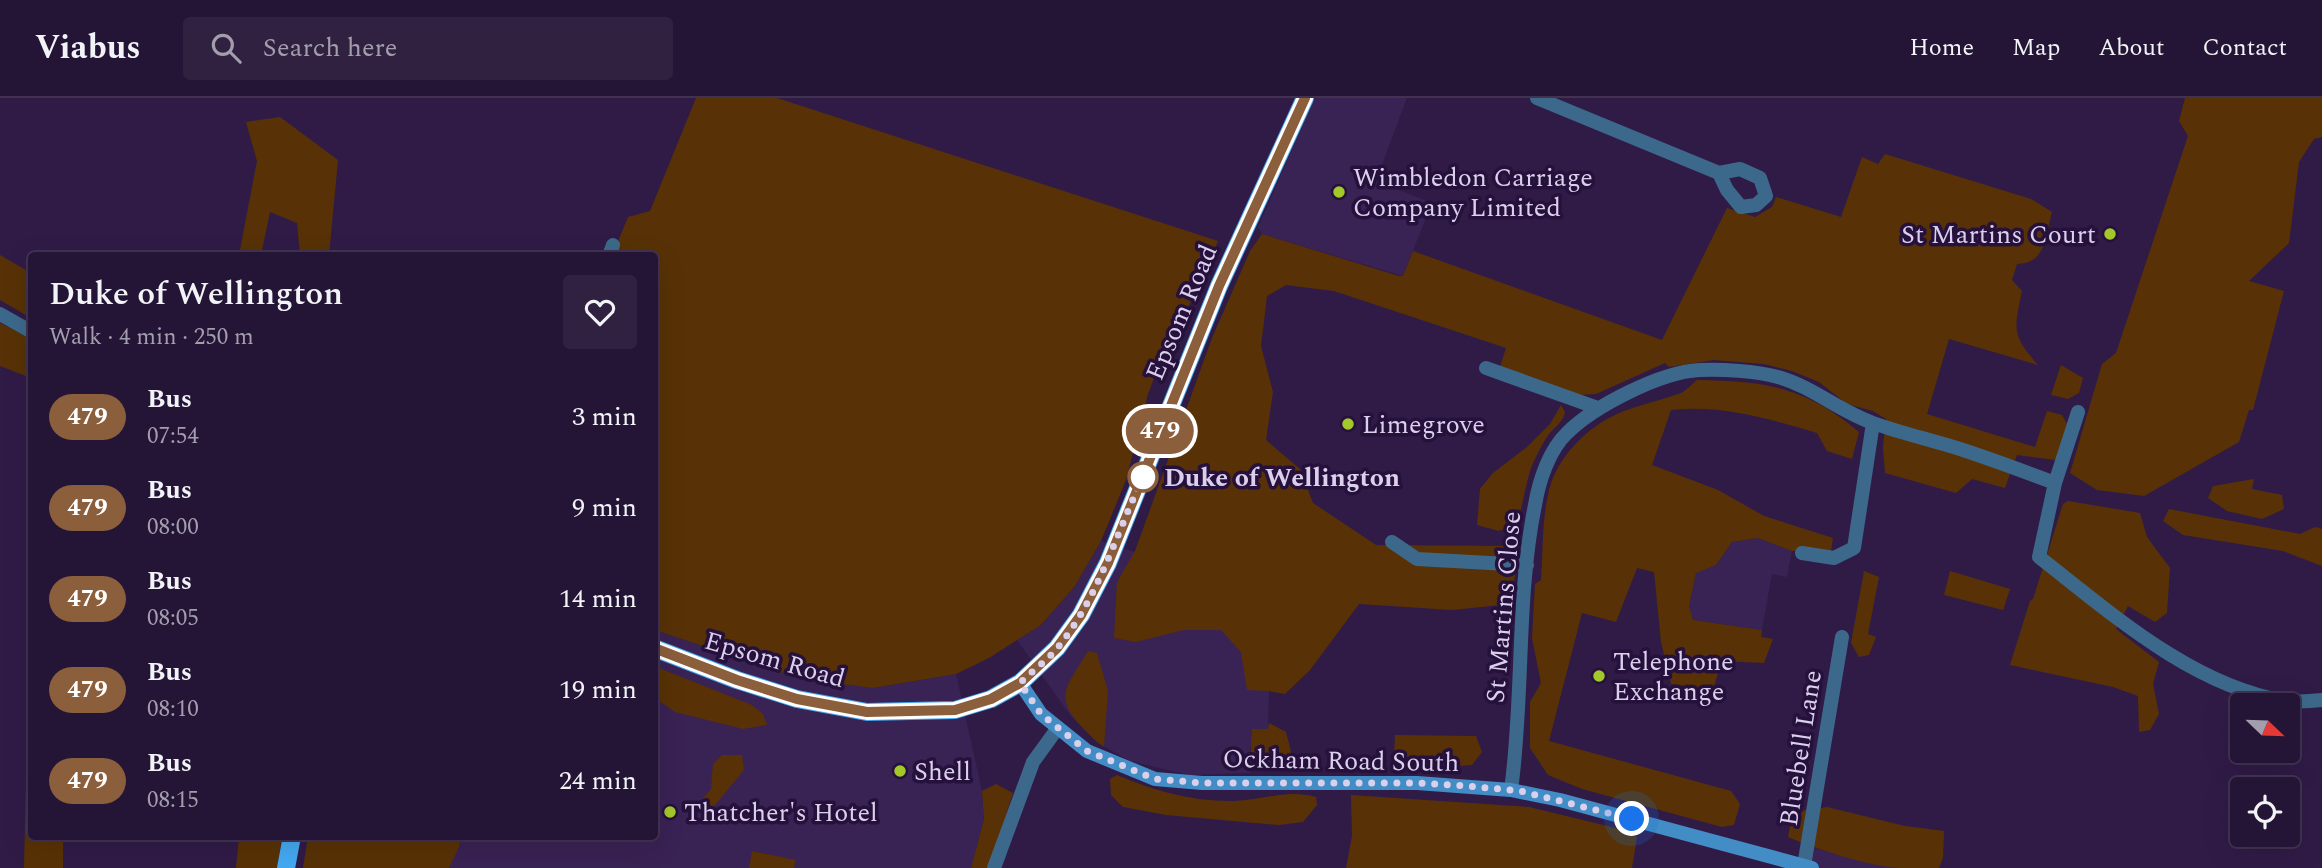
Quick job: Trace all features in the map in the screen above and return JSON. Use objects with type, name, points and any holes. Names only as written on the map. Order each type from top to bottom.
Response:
[{"type":"main road","name":"Epsom Road","points":[[658,650],[737,680],[797,699],[867,712],[955,710],[991,699],[1020,683],[1057,648],[1081,615],[1108,563],[1219,286],[1305,98]]},
{"type":"main road","name":"Ockham Road South","points":[[1020,683],[1041,714],[1087,751],[1155,779],[1202,783],[1417,783],[1511,790],[1653,824],[1808,867]]},
{"type":"main road","points":[[286,868],[291,840]]},
{"type":"street","points":[[1537,98],[1719,173]]},
{"type":"street","points":[[0,314],[28,330]]},
{"type":"street","points":[[1486,368],[1598,408]]},
{"type":"street","name":"St Martins Close","points":[[1511,790],[1517,747],[1527,565],[1535,503],[1546,465],[1565,435],[1598,408],[1648,385],[1698,370],[1777,377],[1812,390],[1842,410],[1873,423],[2054,482]]},
{"type":"street","points":[[2078,412],[2054,482],[2039,557],[2138,634],[2196,668],[2243,690],[2286,702],[2322,700]]},
{"type":"street","points":[[1802,553],[1834,558],[1854,548],[1873,423]]},
{"type":"street","points":[[1392,542],[1418,559],[1527,565]]},
{"type":"street","name":"Bluebell Lane","points":[[1808,867],[1842,637]]},
{"type":"street","points":[[994,868],[1033,762],[1057,729]]},
{"type":"shaded area","points":[[696,98],[777,98],[1218,241],[1204,277],[1162,356],[1148,394],[1126,480],[1101,541],[1075,586],[1041,625],[989,658],[956,674],[873,688],[801,679],[658,631],[658,252],[614,252],[628,217],[650,211]]},
{"type":"shaded area","name":"Wimbledon Carriage Company Limited","points":[[1315,98],[1407,98],[1376,181],[1432,203],[1403,276],[1262,234],[1258,227]]},
{"type":"shaded area","points":[[2185,98],[2322,98],[2322,137],[2314,139],[2299,162],[2289,243],[2249,281],[2284,291],[2253,410],[2249,410],[2239,442],[2144,496],[2097,490],[2070,473],[2102,364],[2116,353],[2188,136],[2179,121]]},
{"type":"shaded area","points":[[280,117],[338,160],[329,252],[300,252],[297,223],[270,212],[262,252],[240,252],[257,161],[246,122]]},
{"type":"shaded area","points":[[1885,154],[2031,199],[2052,212],[2043,247],[2034,259],[2017,264],[2012,280],[2022,291],[2016,323],[2019,338],[2038,365],[1949,339],[1927,414],[2035,447],[2047,411],[2062,415],[2067,424],[2056,460],[2017,455],[2005,488],[1972,479],[1956,493],[1885,473],[1883,447],[1886,419],[1873,411],[1847,404],[1819,382],[1792,371],[1764,364],[1714,360],[1669,367],[1665,363],[1596,394],[1579,395],[1500,367],[1506,348],[1334,291],[1286,285],[1267,296],[1261,346],[1273,392],[1266,440],[1300,469],[1313,503],[1376,545],[1506,546],[1516,570],[1510,604],[1452,610],[1359,604],[1310,670],[1285,694],[1247,690],[1241,652],[1221,630],[1184,630],[1136,642],[1114,638],[1117,582],[1135,551],[1212,338],[1250,251],[1262,234],[1399,276],[1403,276],[1413,251],[1662,340],[1727,208],[1755,217],[1772,207],[1776,197],[1841,217],[1862,157],[1878,164]]},
{"type":"shaded area","points":[[0,255],[28,271],[28,316],[0,300]]},
{"type":"shaded area","points":[[0,323],[28,337],[28,377],[0,366]]},
{"type":"shaded area","points":[[2061,365],[2083,378],[2079,393],[2068,399],[2051,395]]},
{"type":"shaded area","points":[[1697,380],[1744,382],[1784,390],[1821,405],[1859,432],[1852,459],[1827,451],[1817,433],[1781,423],[1727,411],[1671,410],[1652,465],[1718,490],[1764,516],[1833,538],[1831,551],[1792,551],[1758,538],[1732,542],[1716,565],[1696,573],[1689,606],[1693,620],[1762,630],[1761,637],[1773,639],[1764,663],[1722,661],[1713,689],[1671,684],[1661,642],[1654,572],[1637,568],[1616,622],[1582,613],[1549,741],[1731,791],[1740,804],[1734,825],[1722,827],[1582,789],[1548,775],[1530,748],[1530,702],[1541,683],[1532,638],[1535,584],[1541,580],[1545,516],[1552,481],[1566,455],[1599,424],[1624,411],[1681,393]]},
{"type":"shaded area","points":[[1561,405],[1564,415],[1535,459],[1516,524],[1499,531],[1477,525],[1480,489],[1493,473],[1527,447],[1550,424]]},
{"type":"shaded area","points":[[2254,479],[2252,489],[2282,495],[2284,509],[2262,519],[2227,511],[2208,498],[2213,486]]},
{"type":"shaded area","points":[[2068,501],[2140,513],[2147,537],[2170,568],[2167,613],[2155,622],[2128,606],[2116,629],[2159,662],[2153,684],[2159,714],[2150,730],[2139,732],[2138,696],[2113,687],[2010,665],[2063,504]]},
{"type":"shaded area","points":[[2169,509],[2300,534],[2315,527],[2322,529],[2322,566],[2283,551],[2183,535],[2163,521]]},
{"type":"shaded area","points":[[1758,538],[1792,551],[1787,577],[1772,574],[1762,630],[1693,620],[1689,606],[1696,572],[1716,565],[1732,542]]},
{"type":"shaded area","points":[[1101,541],[1261,593],[1269,691],[1268,729],[1250,747],[1250,773],[1189,775],[1130,761],[1098,743],[1070,715],[1017,640],[1041,625],[1075,586]]},
{"type":"shaded area","points":[[1864,571],[1879,577],[1868,634],[1876,637],[1869,655],[1859,657],[1851,643]]},
{"type":"shaded area","points":[[1950,571],[2010,589],[2003,610],[1944,595]]},
{"type":"shaded area","points":[[658,631],[801,679],[873,688],[956,674],[982,791],[984,819],[971,868],[794,868],[796,861],[753,851],[749,868],[303,868],[308,840],[658,840]]},
{"type":"shaded area","points":[[1088,651],[1097,653],[1108,691],[1104,747],[1073,717],[1066,698],[1070,681]]},
{"type":"shaded area","points":[[658,668],[752,705],[763,714],[767,725],[743,729],[675,712],[658,700]]},
{"type":"shaded area","points":[[1269,723],[1286,732],[1294,763],[1250,763],[1252,729],[1268,729]]},
{"type":"shaded area","points":[[28,724],[28,840],[63,840],[63,868],[24,868]]},
{"type":"shaded area","points":[[1395,735],[1476,736],[1482,752],[1472,765],[1426,768],[1394,757]]},
{"type":"shaded area","points":[[722,755],[742,755],[744,770],[709,812],[698,804],[711,789],[713,764]]},
{"type":"shaded area","points":[[1117,775],[1160,791],[1189,797],[1234,801],[1295,794],[1316,797],[1317,805],[1303,822],[1279,825],[1166,815],[1123,807],[1111,795],[1110,779]]},
{"type":"shaded area","points":[[996,784],[1013,793],[989,868],[971,868],[984,819],[982,791]]},
{"type":"shaded area","points":[[1351,795],[1529,807],[1624,830],[1637,837],[1632,868],[1346,868],[1352,836]]},
{"type":"shaded area","points":[[1827,807],[1905,826],[1944,831],[1943,858],[1939,868],[1900,868],[1858,861],[1788,837],[1793,812]]},
{"type":"shaded area","points":[[239,840],[282,840],[277,868],[236,868]]},
{"type":"shaded area","points":[[307,840],[460,840],[449,868],[303,868]]},
{"type":"shaded area","points":[[1813,848],[1881,865],[1898,868],[1808,868]]},
{"type":"shaded area","points":[[752,851],[796,860],[794,868],[749,868]]},
{"type":"bus line","name":"479","points":[[658,650],[737,680],[797,699],[867,712],[955,710],[991,699],[1020,683],[1057,648],[1081,615],[1108,563],[1219,286],[1305,98]]},
{"type":"place","name":"Wimbledon Carriage Company Limited","points":[[1339,192]]},
{"type":"place","name":"St Martins Court","points":[[2110,234]]},
{"type":"place","name":"Limegrove","points":[[1348,424]]},
{"type":"place","name":"Duke of Wellington","points":[[1143,477]]},
{"type":"place","name":"Telephone Exchange","points":[[1599,676]]},
{"type":"place","name":"Shell","points":[[900,771]]},
{"type":"place","name":"Thatcher's Hotel","points":[[670,812]]},
{"type":"route","points":[[1143,477],[1108,563],[1081,615],[1057,648],[1020,683],[1041,714],[1087,751],[1155,779],[1202,783],[1417,783],[1468,786],[1520,791],[1632,819]]}]
